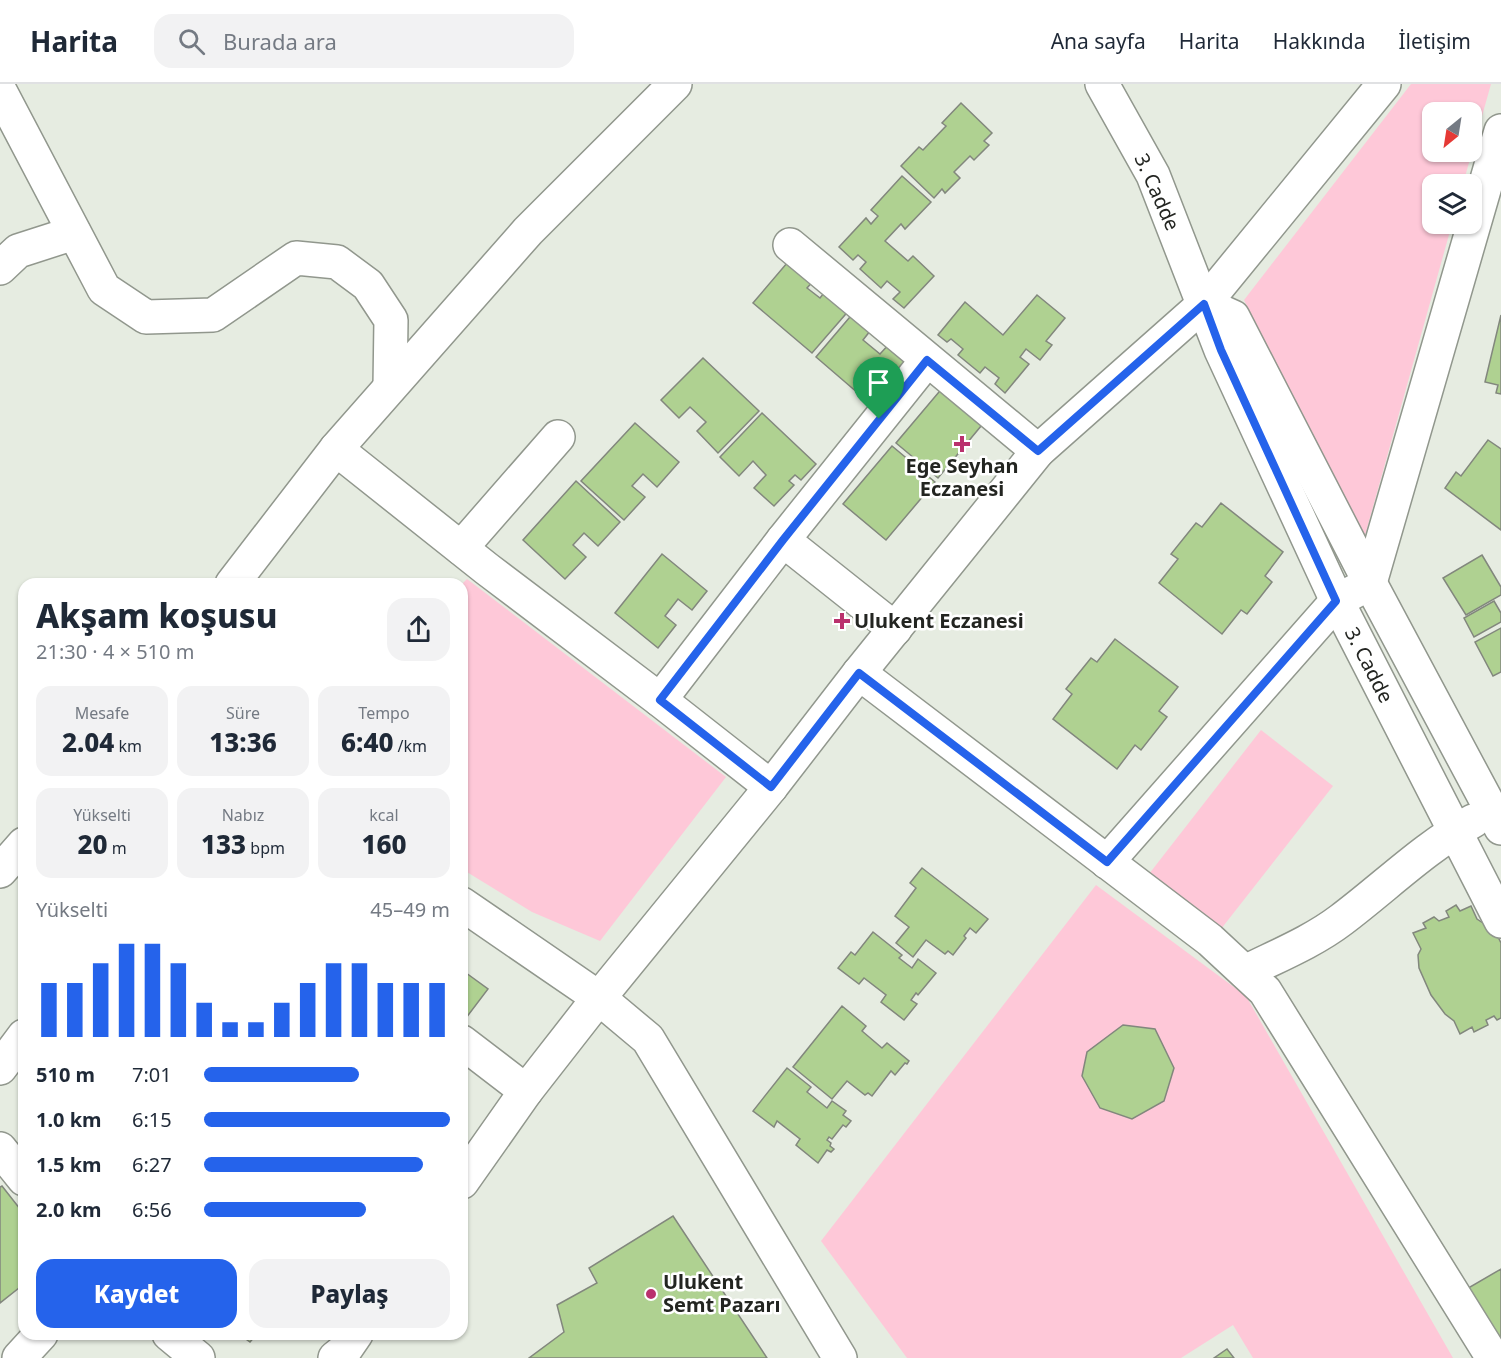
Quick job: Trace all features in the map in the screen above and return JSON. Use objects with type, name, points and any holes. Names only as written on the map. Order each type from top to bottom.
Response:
[{"type":"street","points":[[237,578],[336,449],[528,231],[675,84]]},
{"type":"street","name":"3. Cadde","points":[[1102,84],[1153,175],[1221,350],[1336,601],[1501,921]]},
{"type":"street","points":[[468,1173],[526,1091],[598,998],[771,787],[859,673],[1038,451],[1204,304],[1384,84]]},
{"type":"street","points":[[0,91],[104,289],[146,318],[213,315],[296,258],[337,262],[368,285],[391,320],[390,387]]},
{"type":"street","points":[[1107,862],[1336,601],[1370,583],[1501,131]]},
{"type":"street","points":[[0,268],[18,251],[74,232]]},
{"type":"street","points":[[790,245],[1038,451]]},
{"type":"street","name":"3. Cadde","points":[[1204,304],[1233,317],[1370,583],[1498,815]]},
{"type":"street","points":[[660,700],[783,540],[927,360]]},
{"type":"street","points":[[461,548],[558,437]]},
{"type":"street","points":[[336,449],[771,787]]},
{"type":"street","points":[[783,540],[895,629]]},
{"type":"street","points":[[859,673],[1210,940],[1265,991],[1492,1358]]},
{"type":"street","points":[[1245,972],[1319,935],[1455,831],[1498,815]]},
{"type":"street","points":[[0,871],[18,851]]},
{"type":"street","points":[[468,908],[598,998],[648,1039],[840,1358]]},
{"type":"street","points":[[0,1068],[18,1044]]},
{"type":"street","points":[[468,1047],[526,1091]]},
{"type":"street","points":[[0,1149],[18,1172]]},
{"type":"street","points":[[19,1358],[36,1340]]},
{"type":"street","points":[[176,1340],[198,1358]]},
{"type":"shaded area","points":[[1411,84],[1491,84],[1482,116],[1482,102],[1422,102],[1422,162],[1469,162],[1466,174],[1422,174],[1422,234],[1449,234],[1364,539],[1244,300]]},
{"type":"shaded area","points":[[468,580],[726,777],[600,941],[532,912],[468,873]]},
{"type":"shaded area","points":[[1261,730],[1333,786],[1221,929],[1149,874]]},
{"type":"shaded area","points":[[1096,885],[1246,996],[1453,1358],[1253,1358],[1233,1325],[1181,1358],[907,1358],[821,1241]]},
{"type":"building","points":[[961,103],[992,133],[984,141],[989,145],[974,160],[970,156],[954,172],[960,178],[945,193],[942,189],[934,198],[901,166],[919,147],[923,150],[946,126],[942,123]]},
{"type":"building","points":[[902,176],[931,202],[905,229],[901,224],[885,241],[908,261],[913,256],[934,276],[904,308],[893,299],[900,292],[887,281],[881,288],[860,269],[866,262],[858,255],[853,260],[839,247],[866,218],[871,224],[878,216],[871,210]]},
{"type":"building","points":[[793,256],[817,277],[807,288],[820,298],[828,288],[851,308],[812,353],[753,303]]},
{"type":"building","points":[[1037,295],[1065,318],[1046,341],[1052,345],[1040,360],[1026,349],[1020,357],[1029,364],[1005,393],[995,384],[999,378],[985,367],[980,373],[958,355],[963,349],[951,339],[947,342],[938,335],[965,302],[1003,335]]},
{"type":"building","points":[[855,311],[874,326],[863,340],[880,354],[890,343],[913,363],[901,377],[894,371],[886,380],[891,384],[873,406],[816,357]]},
{"type":"building","points":[[1501,315],[1501,394],[1496,393],[1498,385],[1485,382]]},
{"type":"building","points":[[703,358],[759,411],[718,453],[697,431],[706,422],[690,407],[679,418],[661,400]]},
{"type":"building","points":[[944,386],[986,420],[938,478],[896,443]]},
{"type":"building","points":[[762,413],[816,464],[801,480],[795,475],[789,481],[794,485],[774,506],[754,488],[766,475],[753,461],[739,476],[720,457]]},
{"type":"building","points":[[635,423],[679,462],[657,487],[643,474],[632,486],[645,497],[624,520],[581,481]]},
{"type":"building","points":[[1488,440],[1501,449],[1501,530],[1445,488],[1456,472],[1461,476]]},
{"type":"building","points":[[892,446],[935,482],[886,540],[843,504]]},
{"type":"building","points":[[576,481],[620,522],[598,546],[584,533],[573,545],[586,557],[565,579],[523,540]]},
{"type":"building","points":[[1221,503],[1283,552],[1265,576],[1272,582],[1247,614],[1241,610],[1222,634],[1159,583],[1178,559],[1171,554],[1196,523],[1202,527]]},
{"type":"building","points":[[662,554],[707,591],[692,610],[678,599],[665,616],[676,625],[658,648],[615,613]]},
{"type":"building","points":[[1482,555],[1501,587],[1501,595],[1466,615],[1443,578]]},
{"type":"building","points":[[1494,601],[1501,613],[1501,622],[1474,637],[1464,618]]},
{"type":"building","points":[[1501,628],[1501,672],[1493,676],[1475,642]]},
{"type":"building","points":[[1115,639],[1178,687],[1159,711],[1167,717],[1141,750],[1135,745],[1117,769],[1053,719],[1072,694],[1066,689],[1091,658],[1097,662]]},
{"type":"building","points":[[922,868],[988,919],[976,933],[970,928],[964,936],[966,938],[953,955],[948,951],[945,954],[926,940],[913,957],[896,943],[909,927],[895,916],[916,888],[910,883]]},
{"type":"building","points":[[1456,905],[1460,911],[1471,906],[1477,919],[1497,935],[1501,943],[1501,1018],[1497,1020],[1494,1016],[1486,1020],[1488,1025],[1474,1032],[1472,1027],[1460,1034],[1454,1021],[1445,1014],[1431,995],[1419,968],[1418,955],[1421,949],[1413,933],[1426,928],[1423,923],[1434,917],[1439,921],[1449,917],[1446,911]]},
{"type":"building","points":[[873,932],[902,955],[899,958],[912,968],[918,959],[936,973],[911,1000],[917,1004],[904,1020],[881,1002],[886,995],[864,978],[859,984],[838,968],[851,952],[855,955]]},
{"type":"building","points":[[468,974],[488,989],[468,1015]]},
{"type":"building","points":[[842,1006],[866,1026],[862,1031],[882,1048],[887,1043],[909,1061],[895,1075],[891,1071],[872,1096],[868,1093],[865,1095],[847,1081],[832,1099],[793,1067]]},
{"type":"building","points":[[1123,1025],[1155,1029],[1174,1068],[1164,1101],[1132,1119],[1100,1108],[1082,1076],[1087,1052]]},
{"type":"building","points":[[787,1068],[811,1087],[807,1092],[827,1108],[832,1101],[846,1111],[843,1115],[851,1121],[846,1127],[843,1125],[832,1139],[829,1137],[827,1140],[834,1149],[831,1152],[827,1150],[818,1163],[796,1145],[800,1139],[777,1121],[774,1127],[753,1111]]},
{"type":"building","points":[[2,1186],[18,1206],[18,1289],[0,1303],[0,1187]]},
{"type":"building","name":"Ulukent Semt Pazarı","points":[[673,1216],[767,1358],[529,1358],[564,1332],[557,1305],[597,1283],[589,1268]]},
{"type":"building","points":[[1501,1269],[1501,1356],[1458,1294]]},
{"type":"building","points":[[1227,1349],[1234,1358],[1214,1358]]},
{"type":"place","name":"Ege Seyhan Eczanesi","points":[[962,444]]},
{"type":"place","name":"Ulukent Eczanesi","points":[[842,621]]},
{"type":"place","name":"Ulukent Semt Pazarı","points":[[651,1294]]},
{"type":"route","points":[[1204,304],[1221,350],[1336,601],[1107,862],[859,673],[771,787],[660,700],[879,419],[927,360],[1038,451],[1204,304]]}]
